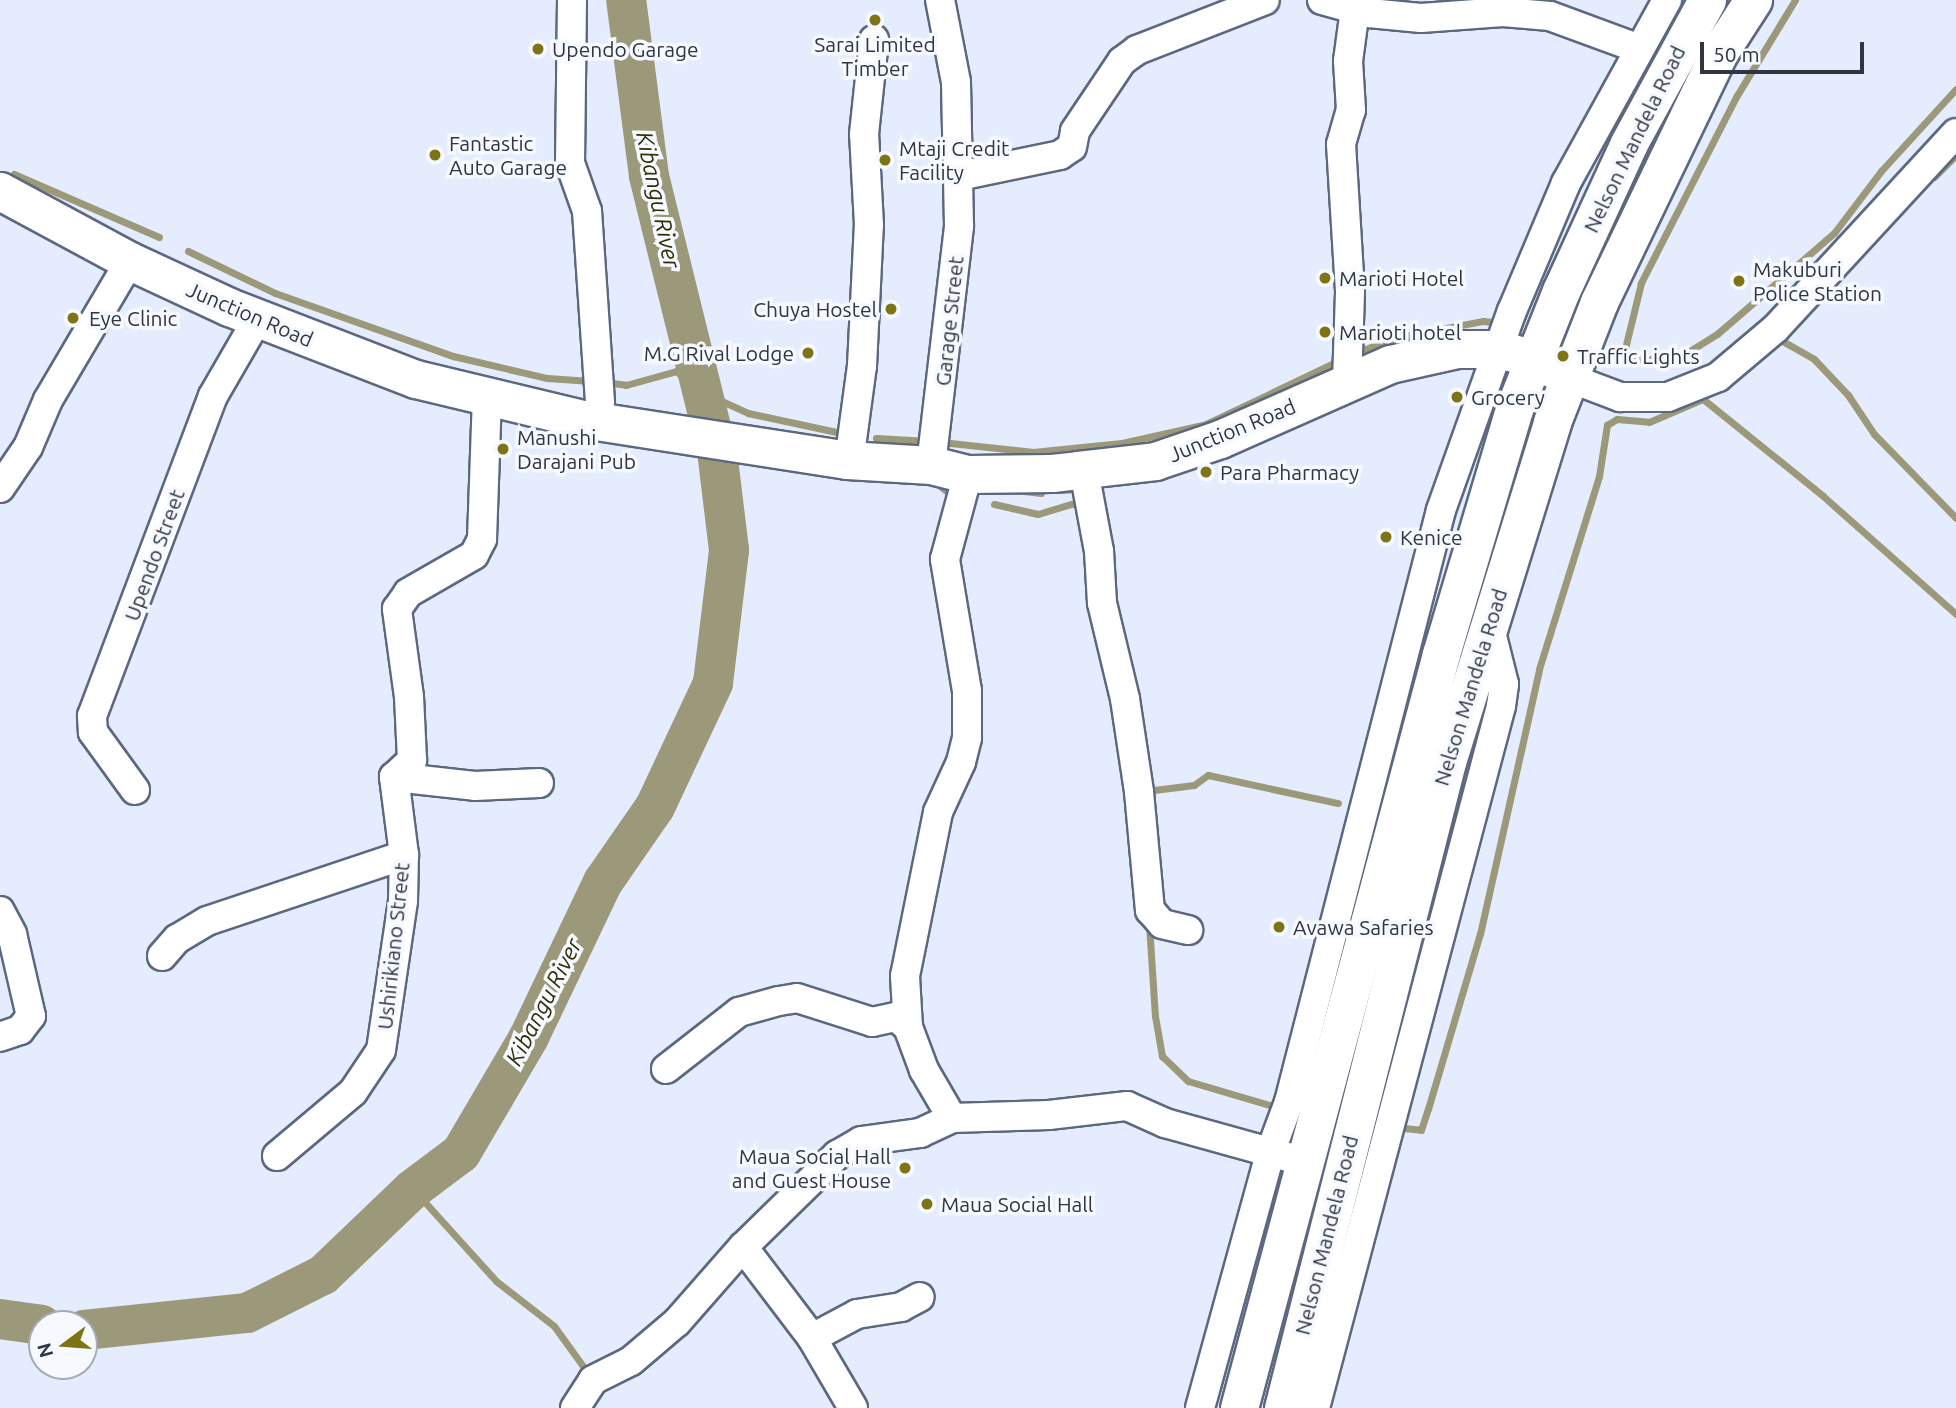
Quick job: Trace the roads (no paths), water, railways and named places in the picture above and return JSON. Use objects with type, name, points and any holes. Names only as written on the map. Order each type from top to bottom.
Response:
[{"type":"main road","name":"Nelson Mandela Road","points":[[1239,1408],[1286,1157],[1514,409],[1561,291],[1629,143],[1707,0]]},
{"type":"main road","name":"Nelson Mandela Road","points":[[1283,1408],[1444,773],[1567,377],[1720,51],[1753,0]]},
{"type":"main road","name":"Junction Road","points":[[0,191],[130,261],[258,318],[416,379],[500,398],[640,416]]},
{"type":"main road","name":"Junction Road","points":[[747,434],[884,464],[931,465],[968,474],[1084,471],[1155,461],[1220,439],[1390,364],[1431,354],[1457,349],[1499,349],[1535,359],[1567,377]]},
{"type":"main road","name":"Junction Road","points":[[500,398],[541,397],[600,403],[640,416]]},
{"type":"main road","points":[[640,416],[747,434]]},
{"type":"main road","name":"Junction Road","points":[[747,434],[851,447],[884,464]]},
{"type":"street","points":[[572,0],[570,163],[587,211],[600,403]]},
{"type":"street","name":"Garage Street","points":[[931,465],[946,360],[959,176],[956,82],[940,0]]},
{"type":"street","points":[[959,176],[1060,155],[1072,147],[1075,131],[1108,78],[1130,55],[1265,0]]},
{"type":"street","points":[[1322,0],[1355,9],[1421,18],[1503,12],[1550,16],[1637,48]]},
{"type":"street","points":[[1200,1408],[1286,1157],[1289,1102],[1441,510],[1499,349],[1566,183],[1637,48],[1667,0]]},
{"type":"street","points":[[1347,383],[1350,292],[1341,144],[1351,110],[1348,61],[1355,9]]},
{"type":"street","points":[[851,447],[863,354],[869,225],[864,134],[874,40]]},
{"type":"street","points":[[1567,377],[1620,397],[1668,397],[1718,377],[1776,328],[1956,133]]},
{"type":"street","points":[[0,488],[28,447],[48,400],[130,261]]},
{"type":"street","name":"Upendo Street","points":[[135,789],[93,732],[92,716],[213,396],[258,318]]},
{"type":"street","points":[[394,777],[412,760],[398,604],[408,593],[474,555],[482,539],[500,398]]},
{"type":"street","points":[[1084,471],[1099,551],[1102,603],[1125,699],[1139,792],[1150,910],[1162,924],[1188,930]]},
{"type":"street","points":[[952,1118],[924,1070],[908,1027],[905,976],[920,884],[938,812],[961,762],[967,738],[967,691],[945,559],[968,474]]},
{"type":"street","points":[[1315,1408],[1501,706],[1504,684],[1489,624]]},
{"type":"street","points":[[394,777],[475,786],[539,783]]},
{"type":"street","name":"Ushirikiano Street","points":[[277,1156],[353,1092],[381,1050],[402,901],[404,855],[394,777]]},
{"type":"street","points":[[162,956],[177,939],[207,921],[404,855]]},
{"type":"street","points":[[0,911],[12,934],[31,1016],[20,1030],[0,1037]]},
{"type":"street","points":[[666,1069],[739,1013],[779,1001],[797,998],[872,1022],[896,1017],[908,1027]]},
{"type":"street","points":[[575,1408],[593,1380],[631,1361],[677,1322],[743,1247],[847,1146],[889,1134],[920,1133],[952,1118],[1135,1107],[1165,1123],[1286,1157]]},
{"type":"street","points":[[743,1247],[812,1338],[853,1408]]},
{"type":"street","points":[[812,1338],[857,1314],[901,1307],[920,1297]]},
{"type":"waterway","name":"Kibangu River","points":[[98,1329],[247,1313],[323,1275],[413,1189],[461,1153],[529,1037],[603,882],[655,807],[713,683],[729,550],[717,451],[649,176],[626,0]]},
{"type":"waterway","points":[[1795,0],[1736,97],[1641,283],[1622,361],[1680,357],[1717,334],[1834,233],[1881,171],[1956,89]]},
{"type":"waterway","points":[[1934,177],[1956,155]]},
{"type":"waterway","points":[[14,174],[159,237]]},
{"type":"waterway","points":[[188,251],[275,293],[453,356],[547,378],[591,381]]},
{"type":"waterway","points":[[1356,353],[1393,338],[1483,321],[1501,323]]},
{"type":"waterway","points":[[1779,339],[1814,359],[1848,395],[1874,434],[1956,518]]},
{"type":"waterway","points":[[941,442],[1033,452],[1122,443],[1206,424],[1342,359]]},
{"type":"waterway","points":[[603,382],[626,385],[676,371],[702,392],[748,413],[846,434]]},
{"type":"waterway","points":[[1394,1127],[1421,1130],[1428,1109],[1480,934],[1539,669],[1599,476],[1607,425],[1617,419],[1649,422],[1703,399],[1823,496],[1956,614]]},
{"type":"waterway","points":[[876,438],[929,441]]},
{"type":"waterway","points":[[934,481],[955,498]]},
{"type":"waterway","points":[[1061,490],[1078,489]]},
{"type":"waterway","points":[[1024,491],[1041,493]]},
{"type":"waterway","points":[[994,504],[1038,514],[1084,500]]},
{"type":"waterway","points":[[1146,791],[1194,785],[1208,775],[1338,803]]},
{"type":"waterway","points":[[1149,924],[1155,1016],[1162,1056],[1188,1081],[1280,1108]]},
{"type":"waterway","points":[[413,1189],[496,1281],[554,1326],[590,1376]]},
{"type":"waterway","name":"Kibangu River","points":[[0,1319],[28,1323]]},
{"type":"place","name":"Sarai Limited Timber","points":[[875,20]]},
{"type":"place","name":"Upendo Garage","points":[[538,49]]},
{"type":"place","name":"Fantastic Auto Garage","points":[[435,155]]},
{"type":"place","name":"Mtaji Credit Facility","points":[[885,160]]},
{"type":"place","name":"Marioti Hotel","points":[[1325,278]]},
{"type":"place","name":"Makuburi Police Station","points":[[1739,281]]},
{"type":"place","name":"Chuya Hostel","points":[[891,309]]},
{"type":"place","name":"Eye Clinic","points":[[73,318]]},
{"type":"place","name":"Marioti hotel","points":[[1325,332]]},
{"type":"place","name":"M.G Rival Lodge","points":[[808,353]]},
{"type":"place","name":"Traffic Lights","points":[[1563,356]]},
{"type":"place","name":"Grocery","points":[[1457,397]]},
{"type":"place","name":"Manushi Darajani Pub","points":[[503,449]]},
{"type":"place","name":"Para Pharmacy","points":[[1206,472]]},
{"type":"place","name":"Kenice","points":[[1386,537]]},
{"type":"place","name":"Avawa Safaries","points":[[1279,927]]},
{"type":"place","name":"Maua Social Hall and Guest House","points":[[905,1168]]},
{"type":"place","name":"Maua Social Hall","points":[[927,1204]]}]
